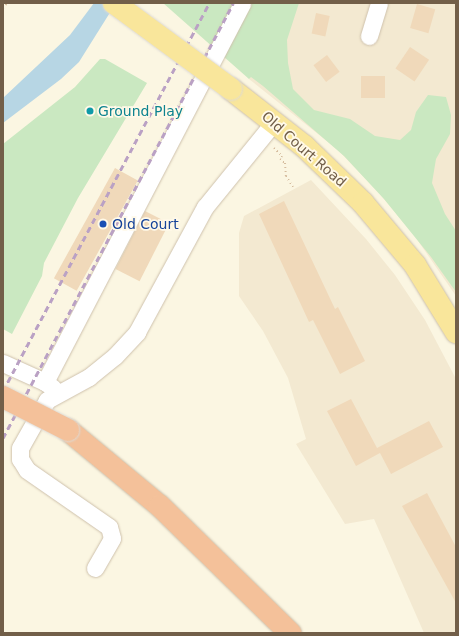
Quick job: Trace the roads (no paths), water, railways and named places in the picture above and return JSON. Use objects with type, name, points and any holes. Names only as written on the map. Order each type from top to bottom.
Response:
[{"type":"highway","points":[[3,397],[68,430],[160,506],[290,633]]},
{"type":"main road","name":"Old Court Road","points":[[114,3],[231,89],[274,122],[328,167],[363,203],[415,265],[456,332]]},
{"type":"street","points":[[95,568],[112,538],[109,527],[27,470],[20,459],[20,448],[47,400],[51,387],[242,3]]},
{"type":"street","points":[[369,36],[379,3]]},
{"type":"street","points":[[3,363],[51,387],[89,377],[115,356],[137,332],[204,207],[274,122]]},
{"type":"water","points":[[94,3],[116,3],[79,62],[61,79],[3,123],[3,98],[70,35]]},
{"type":"railway","points":[[3,391],[209,3]]},
{"type":"railway","points":[[3,438],[233,3]]},
{"type":"place","name":"Ground Play","points":[[90,111]]},
{"type":"place","name":"Old Court","points":[[103,224]]}]
